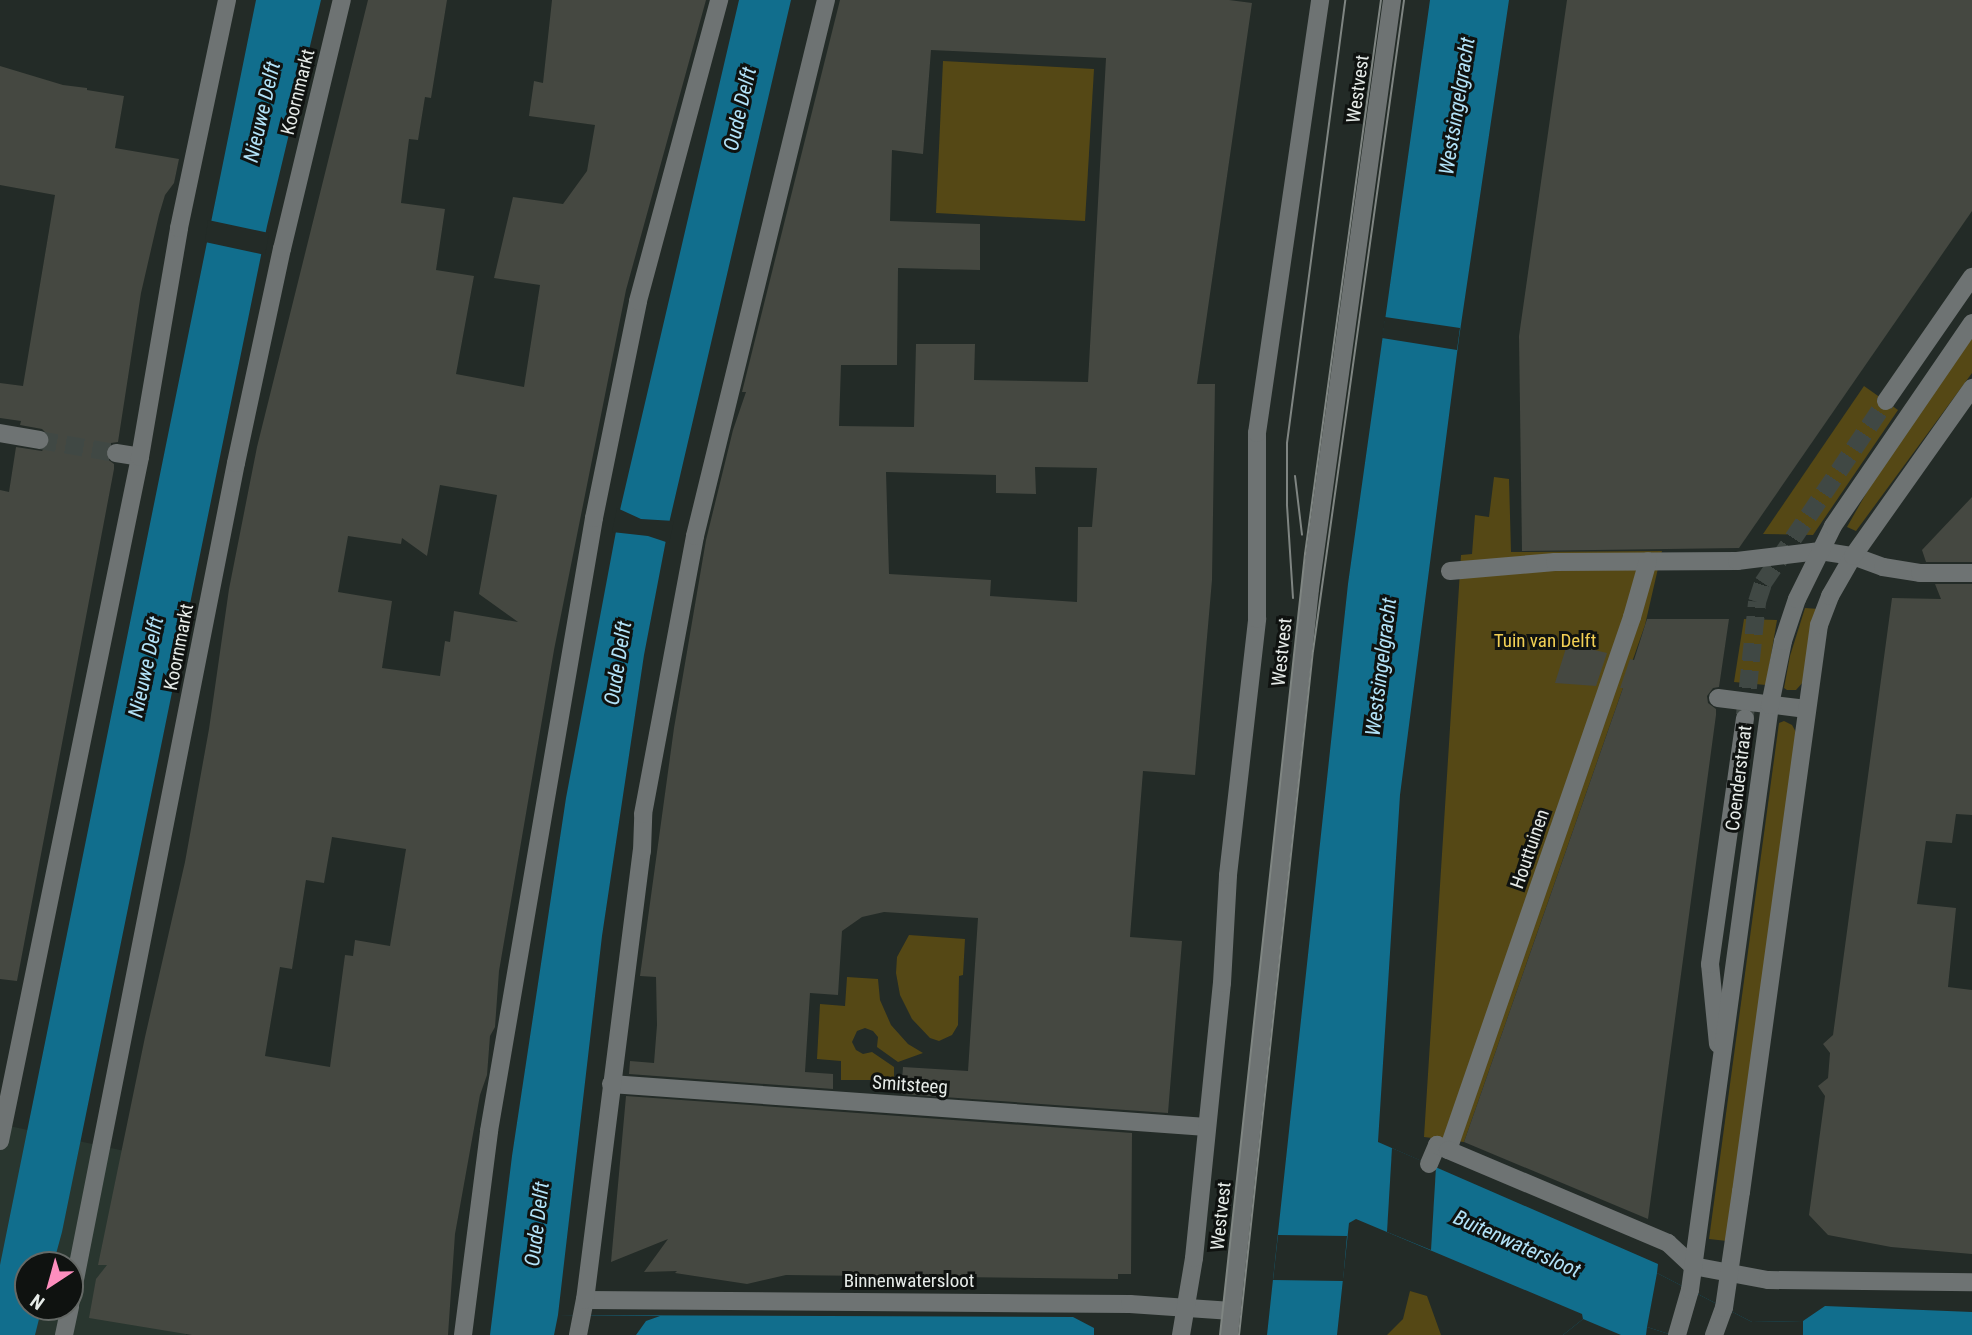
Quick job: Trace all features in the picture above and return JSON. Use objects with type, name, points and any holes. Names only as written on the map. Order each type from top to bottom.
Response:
[{"type":"street","points":[[0,1141],[140,457],[179,228],[227,0]]},
{"type":"street","name":"Koornmarkt","points":[[81,1251],[236,463],[282,249],[342,0]]},
{"type":"street","points":[[463,1335],[489,1131],[601,480],[638,301],[719,0]]},
{"type":"street","points":[[578,1335],[584,1306],[642,850],[643,814],[695,536],[826,0]]},
{"type":"street","name":"Westvest","points":[[1181,1335],[1194,1258],[1222,984],[1228,875],[1257,619],[1257,433],[1319,0]]},
{"type":"street","name":"Westvest","points":[[1230,1335],[1310,589],[1392,0]]},
{"type":"street","points":[[1886,401],[1972,277]]},
{"type":"street","name":"Coenderstraat","points":[[1677,1335],[1690,1290],[1770,705],[1789,622],[1820,551],[1859,484],[1972,323]]},
{"type":"street","points":[[1714,1335],[1724,1308],[1819,625],[1830,596],[1853,555],[1972,388]]},
{"type":"street","points":[[0,433],[39,440]]},
{"type":"street","points":[[116,453],[140,457]]},
{"type":"street","points":[[1450,571],[1556,556],[1648,561],[1737,561],[1820,551],[1853,555],[1883,567],[1920,573],[1972,573]]},
{"type":"street","name":"Houttuinen","points":[[1448,1150],[1632,617],[1648,561]]},
{"type":"street","points":[[1718,698],[1807,709]]},
{"type":"street","points":[[1721,1076],[1710,964],[1745,718]]},
{"type":"street","name":"Smitsteeg","points":[[611,1084],[1206,1127]]},
{"type":"street","points":[[1429,1164],[1437,1145],[1668,1243],[1693,1266],[1728,1274],[1768,1280],[1972,1282]]},
{"type":"street","name":"Binnenwatersloot","points":[[584,1306],[1185,1307],[1232,1311]]},
{"type":"shaded area","points":[[0,1124],[217,1171],[186,1335],[0,1335]]},
{"type":"green space","points":[[943,61],[1094,69],[1085,221],[936,213]]},
{"type":"green space","points":[[1972,338],[1972,373],[1856,531],[1847,527],[1876,476]]},
{"type":"green space","points":[[1864,386],[1898,410],[1813,535],[1763,534]]},
{"type":"green space","name":"Tuin van Delft","points":[[1494,477],[1509,479],[1511,552],[1662,551],[1645,625],[1464,1142],[1424,1137],[1461,555],[1472,554],[1475,515],[1489,517]]},
{"type":"green space","points":[[1805,608],[1819,609],[1804,681],[1796,690],[1787,690],[1784,688],[1790,656]]},
{"type":"green space","points":[[1744,619],[1777,620],[1766,685],[1734,682]]},
{"type":"green space","points":[[1784,721],[1792,725],[1797,734],[1727,1241],[1709,1239],[1779,723]]},
{"type":"green space","points":[[909,935],[965,939],[963,975],[959,976],[958,1025],[952,1035],[939,1041],[930,1038],[912,1019],[900,995],[896,973],[897,957]]},
{"type":"green space","points":[[847,977],[878,979],[880,1000],[891,1025],[908,1044],[923,1053],[898,1062],[877,1047],[878,1037],[873,1031],[865,1028],[857,1031],[852,1042],[856,1050],[863,1054],[872,1052],[894,1067],[894,1080],[841,1080],[841,1061],[817,1059],[820,1004],[845,1006]]},
{"type":"green space","points":[[1410,1291],[1427,1296],[1441,1335],[1387,1335],[1403,1319]]},
{"type":"water","name":"Nieuwe Delft","points":[[256,0],[321,0],[267,226],[62,1232],[57,1251],[14,1251],[14,1321],[38,1321],[35,1335],[0,1335],[0,1265]]},
{"type":"water","name":"Oude Delft","points":[[739,0],[791,0],[670,519],[644,655],[602,936],[558,1315],[1073,1317],[1094,1328],[1094,1335],[490,1335],[512,1156],[566,798],[620,510]]},
{"type":"water","points":[[1430,0],[1509,0],[1459,338],[1400,795],[1378,1142],[1658,1264],[1657,1273],[1752,1322],[1803,1321],[1825,1306],[1972,1312],[1972,1335],[1672,1335],[1647,1327],[1646,1335],[1563,1335],[1583,1319],[1582,1314],[1356,1219],[1349,1223],[1337,1335],[1267,1335],[1348,584]]},
{"type":"pier","points":[[208,220],[269,233],[265,255],[205,242]]},
{"type":"pier","points":[[1385,317],[1460,328],[1457,350],[1382,338]]},
{"type":"pier","points":[[617,508],[641,519],[674,521],[669,543],[648,536],[612,532]]},
{"type":"pier","points":[[1392,1148],[1436,1167],[1431,1250],[1387,1232]]},
{"type":"pier","points":[[1278,1235],[1347,1236],[1343,1281],[1273,1280]]},
{"type":"pier","points":[[1657,1273],[1752,1322],[1803,1321],[1803,1335],[1672,1335],[1647,1327]]},
{"type":"pier","points":[[558,1315],[660,1316],[646,1321],[636,1335],[554,1335]]},
{"type":"pier","points":[[1583,1319],[1621,1335],[1563,1335]]},
{"type":"building","points":[[368,0],[447,0],[431,98],[425,97],[418,140],[409,139],[401,203],[445,209],[436,270],[474,276],[456,374],[524,387],[540,285],[494,278],[513,197],[563,204],[587,171],[595,125],[529,116],[534,81],[543,83],[552,0],[706,0],[626,290],[554,650],[499,971],[495,1027],[490,1036],[487,1075],[480,1095],[455,1234],[448,1335],[192,1335],[89,1318],[96,1279],[107,1265],[98,1265],[145,1037],[185,862],[209,729],[229,589],[257,447]],"holes":[[[440,485],[497,495],[479,594],[518,622],[454,611],[450,642],[445,641],[440,676],[382,668],[392,601],[338,592],[348,536],[401,544],[402,538],[427,556]],[[332,837],[406,849],[390,946],[355,940],[353,956],[345,955],[330,1067],[265,1056],[280,967],[292,969],[306,880],[324,883]]]},
{"type":"building","points":[[840,0],[1229,0],[1252,3],[1197,384],[1215,384],[1212,580],[1195,775],[1143,771],[1130,937],[1182,941],[1168,1113],[901,1094],[903,1067],[968,1071],[978,918],[884,912],[862,917],[842,931],[838,995],[810,993],[805,1072],[833,1074],[833,1089],[629,1074],[630,1061],[654,1063],[657,1025],[656,977],[640,976],[674,728],[706,540],[733,430],[746,392],[742,392]],"holes":[[[931,50],[1106,58],[1088,382],[974,380],[975,344],[916,344],[914,427],[839,426],[841,365],[897,365],[898,268],[980,270],[980,224],[890,221],[892,150],[923,154]],[[1035,467],[1097,468],[1092,527],[1078,527],[1077,602],[990,596],[991,580],[889,574],[886,472],[996,475],[996,493],[1036,494]]]},
{"type":"building","points":[[1567,0],[1972,0],[1972,211],[1739,548],[1522,551],[1519,336]]},
{"type":"building","points":[[0,66],[63,85],[124,96],[115,148],[179,159],[174,183],[165,195],[159,215],[141,293],[118,442],[111,443],[105,450],[106,458],[114,464],[114,469],[17,981],[0,979],[0,490],[9,492],[16,447],[42,451],[50,441],[42,429],[20,425],[21,421],[0,418],[0,383],[23,386],[55,195],[0,185]]},
{"type":"building","points":[[1972,497],[1972,562],[1926,562],[1922,550]]},
{"type":"building","points":[[1935,584],[1972,584],[1972,815],[1956,814],[1952,843],[1926,841],[1917,904],[1956,908],[1948,987],[1972,990],[1972,1254],[1891,1247],[1828,1235],[1809,1215],[1825,1096],[1818,1086],[1828,1078],[1830,1053],[1823,1044],[1833,1035],[1892,598],[1941,599]]},
{"type":"building","points":[[1647,619],[1729,619],[1719,687],[1713,688],[1707,696],[1708,703],[1716,709],[1716,715],[1648,1219],[1464,1142],[1623,688],[1620,688],[1630,659],[1634,660]]},
{"type":"building","points":[[1582,647],[1607,653],[1596,686],[1555,683],[1566,648]]},
{"type":"building","points":[[626,1096],[1132,1133],[1131,1274],[1118,1274],[1118,1279],[786,1275],[747,1284],[675,1273],[677,1271],[644,1272],[668,1239],[611,1262]]},
{"type":"tunnel","points":[[1745,715],[1757,602],[1763,583],[1886,401]]},
{"type":"tunnel","points":[[39,440],[116,453]]},
{"type":"tram line","points":[[1293,598],[1287,504],[1287,443],[1345,0]]},
{"type":"tram line","points":[[1220,1335],[1305,554],[1381,0]]},
{"type":"tram line","points":[[1239,1335],[1313,651],[1404,0]]},
{"type":"tram line","points":[[1295,476],[1302,535]]},
{"type":"water label","name":"Westsingelgracht","points":[[1457,106]]},
{"type":"water label","name":"Westsingelgracht","points":[[1381,667]]},
{"type":"water label","name":"Buitenwatersloot","points":[[1517,1244]]}]
